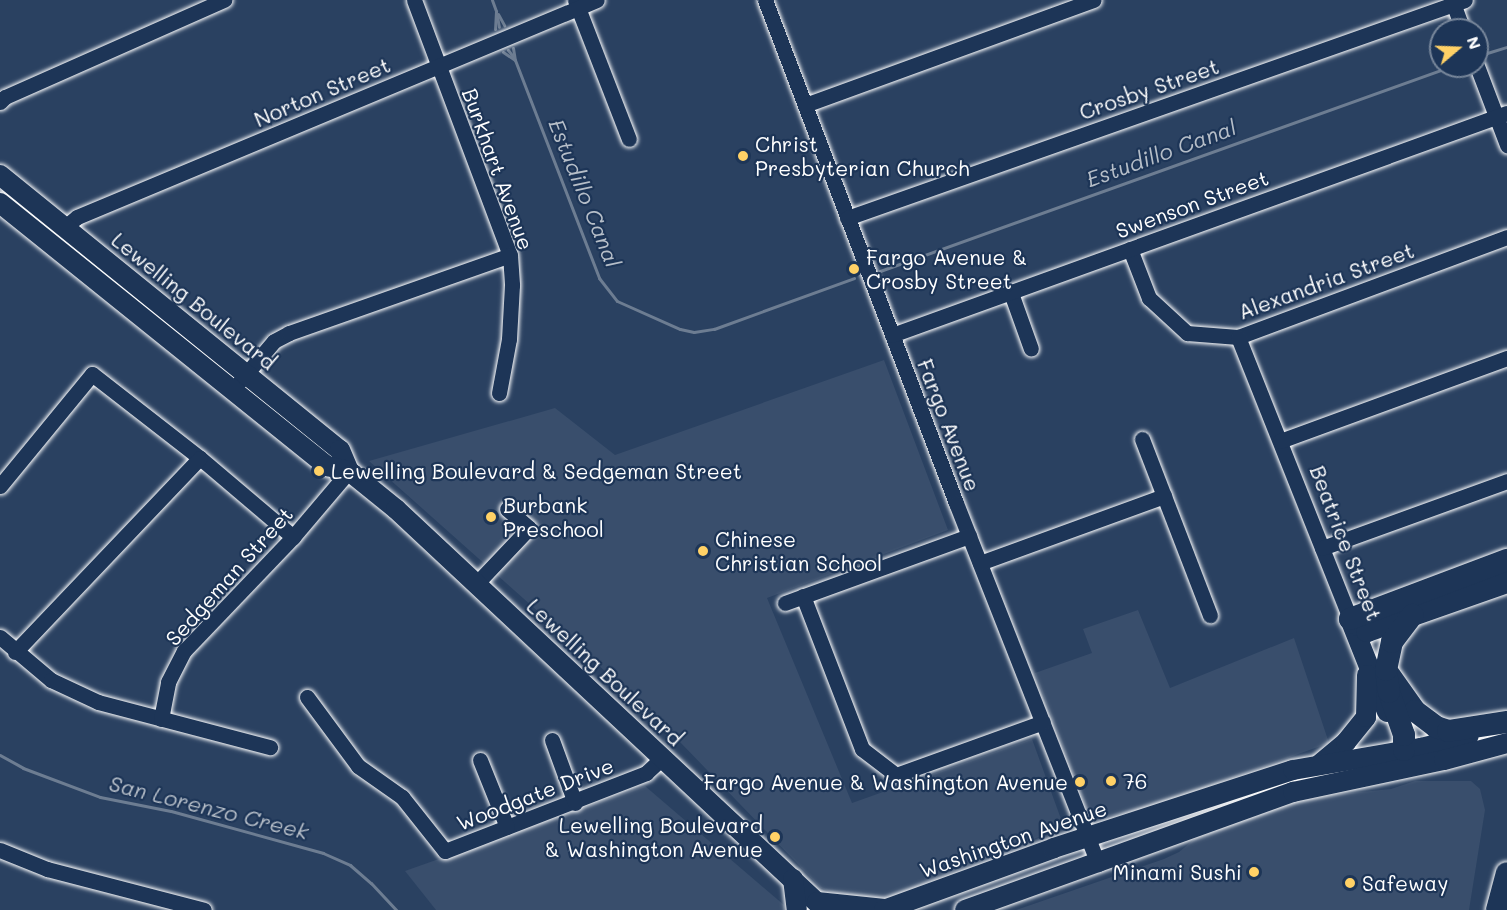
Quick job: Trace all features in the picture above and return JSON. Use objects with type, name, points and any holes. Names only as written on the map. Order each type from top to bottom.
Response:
[{"type":"highway","points":[[1350,620],[1507,560]]},
{"type":"highway","points":[[1350,620],[1367,631],[1507,582]]},
{"type":"highway","points":[[1377,668],[1392,642],[1413,615]]},
{"type":"highway","points":[[1377,668],[1415,711],[1436,727],[1448,730],[1507,722]]},
{"type":"highway","points":[[1377,668],[1389,692],[1404,735],[1405,759]]},
{"type":"highway","points":[[1497,910],[1507,873]]},
{"type":"main road","name":"Lewelling Boulevard","points":[[0,176],[66,226],[340,450],[349,471]]},
{"type":"main road","name":"Lewelling Boulevard","points":[[0,203],[327,466],[349,471],[396,509],[821,906]]},
{"type":"main road","points":[[40,235],[66,226]]},
{"type":"main road","name":"Beatrice Street","points":[[1350,620],[1377,668]]},
{"type":"main road","points":[[1320,765],[1346,742],[1366,717],[1377,668]]},
{"type":"main road","name":"Washington Avenue","points":[[965,910],[1293,792],[1507,729]]},
{"type":"main road","name":"Washington Avenue","points":[[884,910],[1259,780],[1320,765],[1405,759],[1507,743]]},
{"type":"main road","points":[[793,879],[797,910]]},
{"type":"main road","points":[[821,906],[884,910]]},
{"type":"street","points":[[0,102],[5,97],[224,0]]},
{"type":"street","name":"Burkhart Avenue","points":[[414,0],[510,255],[513,285],[509,339],[499,393]]},
{"type":"street","name":"Norton Street","points":[[66,226],[74,219],[439,65],[576,4],[597,0]]},
{"type":"street","name":"Fargo Avenue","points":[[765,0],[969,536],[1098,864]]},
{"type":"street","points":[[805,105],[1094,0]]},
{"type":"street","points":[[1457,1],[1461,18]]},
{"type":"street","name":"Crosby Street","points":[[847,218],[1457,1]]},
{"type":"street","points":[[576,4],[629,139]]},
{"type":"street","points":[[1483,78],[1502,115],[1507,145]]},
{"type":"street","name":"Swenson Street","points":[[892,335],[1502,115]]},
{"type":"street","name":"Alexandria Street","points":[[1130,249],[1149,298],[1187,333],[1238,337],[1507,237]]},
{"type":"street","points":[[233,390],[274,341],[289,333],[510,255]]},
{"type":"street","points":[[1011,293],[1031,350]]},
{"type":"street","name":"Beatrice Street","points":[[1238,337],[1350,620]]},
{"type":"street","points":[[1280,441],[1507,358]]},
{"type":"street","points":[[0,486],[92,374],[200,458],[293,537]]},
{"type":"street","points":[[1143,439],[1210,615]]},
{"type":"street","points":[[15,652],[200,458]]},
{"type":"street","name":"Sedgeman Street","points":[[161,719],[168,682],[184,651],[293,537],[349,471]]},
{"type":"street","points":[[1322,548],[1507,481]]},
{"type":"street","points":[[980,564],[1164,496]]},
{"type":"street","points":[[476,584],[529,528],[507,509]]},
{"type":"street","points":[[785,603],[969,536]]},
{"type":"street","points":[[803,596],[862,748],[896,775],[1043,722]]},
{"type":"street","points":[[0,637],[51,680],[98,702],[270,747]]},
{"type":"street","name":"Woodgate Drive","points":[[307,697],[358,766],[402,797],[445,851],[575,803],[646,773],[662,758]]},
{"type":"street","points":[[552,740],[575,803]]},
{"type":"street","points":[[480,760],[507,827]]},
{"type":"street","points":[[0,850],[47,869],[204,910]]},
{"type":"shaded area","points":[[884,360],[948,530],[767,598],[852,803],[1032,739],[1061,819],[1053,831],[870,906],[821,888],[651,712],[369,461],[555,408],[615,455]]},
{"type":"shaded area","points":[[1138,610],[1170,688],[1294,638],[1329,743],[1148,808],[1096,819],[1087,809],[1035,673],[1092,653],[1083,629]]},
{"type":"shaded area","points":[[1415,781],[1471,781],[1480,789],[1485,810],[1469,910],[1016,910],[1164,859],[1179,852],[1196,838],[1292,803],[1331,795],[1391,789]]},
{"type":"shaded area","points":[[645,786],[784,905],[784,910],[436,910],[405,871]]},
{"type":"waterway","name":"Estudillo Canal","points":[[492,0],[496,11],[495,29]]},
{"type":"waterway","name":"Estudillo Canal","points":[[498,14],[504,25]]},
{"type":"waterway","name":"Estudillo Canal","points":[[497,16],[499,27]]},
{"type":"waterway","name":"Estudillo Canal","points":[[1489,52],[1507,47]]},
{"type":"waterway","name":"Estudillo Canal","points":[[513,48],[515,60]]},
{"type":"waterway","name":"Estudillo Canal","points":[[508,50],[514,58]]},
{"type":"waterway","name":"Estudillo Canal","points":[[503,52],[515,60],[599,278],[617,301],[680,329],[694,332],[714,329],[854,278]]},
{"type":"waterway","name":"Estudillo Canal","points":[[880,271],[1429,74]]},
{"type":"waterway","name":"San Lorenzo Creek","points":[[0,755],[23,768],[100,797],[171,811],[323,853],[350,865],[371,883],[396,910]]},
{"type":"place","name":"Christ Presbyterian Church","points":[[743,156]]},
{"type":"place","name":"Fargo Avenue & Crosby Street","points":[[854,269]]},
{"type":"place","name":"Lewelling Boulevard & Sedgeman Street","points":[[319,471]]},
{"type":"place","name":"Burbank Preschool","points":[[491,517]]},
{"type":"place","name":"Chinese Christian School","points":[[703,551]]},
{"type":"place","name":"76","points":[[1111,781]]},
{"type":"place","name":"Fargo Avenue & Washington Avenue","points":[[1080,782]]},
{"type":"place","name":"Lewelling Boulevard & Washington Avenue","points":[[775,837]]},
{"type":"place","name":"Minami Sushi","points":[[1254,872]]},
{"type":"place","name":"Safeway","points":[[1350,883]]}]
